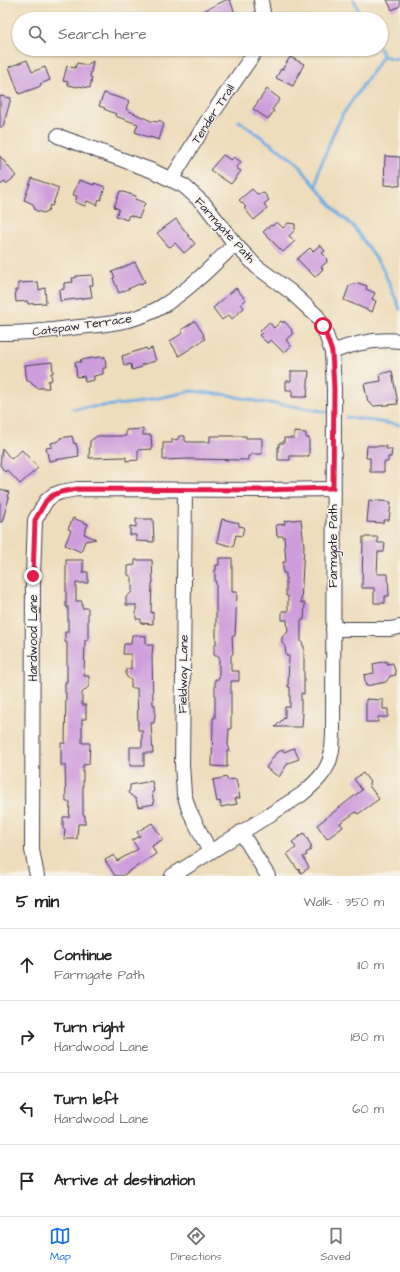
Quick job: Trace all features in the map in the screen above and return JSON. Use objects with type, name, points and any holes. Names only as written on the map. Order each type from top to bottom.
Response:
[{"type":"street","points":[[261,0],[263,12]]},
{"type":"street","name":"Tender Trail","points":[[171,180],[208,120],[252,56]]},
{"type":"street","name":"Farmgate Path","points":[[58,136],[154,171],[184,186],[205,205],[235,244],[257,267],[292,292],[317,316],[323,326],[332,352],[334,389],[333,736],[331,755],[328,765],[318,780],[301,795],[172,876]]},
{"type":"street","name":"Catspaw Terrace","points":[[0,333],[24,333],[94,326],[143,316],[161,307],[184,291],[235,244]]},
{"type":"street","points":[[332,352],[345,346],[370,340],[400,340]]},
{"type":"street","name":"Hardwood Lane","points":[[37,876],[32,850],[33,584],[35,520],[46,501],[53,495],[77,489],[262,490],[333,488]]},
{"type":"street","name":"Fieldway Lane","points":[[185,490],[182,764],[184,794],[189,810],[210,852]]},
{"type":"street","points":[[333,629],[390,629],[400,627]]},
{"type":"street","points":[[241,832],[268,876]]},
{"type":"building","points":[[226,0],[230,0],[234,12],[204,12]]},
{"type":"building","points":[[387,0],[400,0],[400,6],[392,10]]},
{"type":"building","points":[[290,57],[304,64],[293,86],[276,78]]},
{"type":"building","points":[[27,60],[32,72],[45,67],[50,80],[40,84],[41,86],[19,94],[9,67]]},
{"type":"building","points":[[93,61],[90,77],[92,78],[90,88],[68,85],[68,82],[63,81],[67,66],[75,68],[77,63],[87,65]]},
{"type":"building","points":[[267,89],[280,99],[272,110],[274,111],[268,119],[253,109]]},
{"type":"building","points":[[104,93],[129,101],[126,109],[129,111],[151,121],[157,122],[160,120],[164,124],[159,140],[135,132],[138,124],[115,116],[116,114],[99,106]]},
{"type":"building","points":[[0,96],[11,98],[3,127],[0,127]]},
{"type":"building","points":[[223,155],[231,160],[234,157],[241,162],[236,168],[241,171],[231,184],[210,170]]},
{"type":"building","points":[[0,156],[16,176],[6,184],[5,182],[0,185]]},
{"type":"building","points":[[385,156],[400,157],[400,186],[384,185]]},
{"type":"building","points":[[32,178],[59,188],[52,206],[50,205],[48,211],[43,213],[35,210],[33,204],[24,200]]},
{"type":"building","points":[[79,180],[105,187],[101,200],[99,199],[97,205],[87,201],[85,206],[75,202],[77,196],[73,195]]},
{"type":"building","points":[[252,189],[257,194],[264,193],[269,200],[264,204],[267,209],[254,220],[244,208],[246,207],[239,200]]},
{"type":"building","points":[[120,191],[136,196],[135,199],[145,203],[139,218],[129,215],[127,220],[116,216],[119,209],[114,207]]},
{"type":"building","points":[[176,219],[195,244],[184,253],[175,243],[170,247],[168,246],[157,233]]},
{"type":"building","points":[[277,222],[283,228],[288,223],[295,224],[295,230],[289,236],[295,241],[283,252],[263,232]]},
{"type":"building","points":[[320,245],[325,251],[322,253],[326,257],[327,262],[321,267],[323,269],[315,277],[297,259],[310,248],[313,251]]},
{"type":"building","points":[[135,262],[145,282],[142,283],[142,285],[139,284],[119,293],[113,278],[115,277],[112,272]]},
{"type":"building","points":[[92,275],[93,285],[90,285],[92,297],[60,301],[59,290],[64,289],[64,283],[73,282],[72,278],[75,278],[76,276]]},
{"type":"building","points":[[38,282],[39,290],[45,288],[46,303],[28,304],[27,301],[16,302],[15,290],[18,290],[18,283]]},
{"type":"building","points":[[358,283],[367,286],[366,289],[375,293],[372,299],[376,301],[372,312],[344,300],[349,286]]},
{"type":"building","points":[[236,288],[246,300],[241,304],[244,308],[232,319],[229,315],[222,320],[213,308]]},
{"type":"building","points":[[195,321],[205,339],[179,356],[170,341],[183,333],[181,330]]},
{"type":"building","points":[[281,321],[283,323],[284,321],[293,333],[286,340],[291,346],[284,353],[271,340],[267,343],[259,335],[262,333],[260,331],[269,322],[274,328]]},
{"type":"building","points":[[146,348],[147,350],[152,348],[156,361],[141,365],[142,367],[132,370],[131,364],[124,366],[122,356]]},
{"type":"building","points":[[105,357],[106,368],[103,368],[103,374],[94,376],[94,380],[85,382],[84,376],[77,377],[75,362]]},
{"type":"building","points":[[52,362],[53,373],[51,373],[52,380],[48,381],[49,388],[37,388],[27,381],[25,365]]},
{"type":"building","points":[[291,371],[309,371],[307,397],[292,397],[292,390],[286,390],[286,381],[291,381]]},
{"type":"building","points":[[392,371],[398,404],[374,406],[368,402],[364,384],[381,381],[380,374]]},
{"type":"building","points":[[143,429],[143,435],[151,435],[152,449],[138,450],[138,460],[126,461],[126,457],[89,458],[90,441],[97,436],[126,436],[126,430]]},
{"type":"building","points":[[294,432],[306,433],[306,438],[309,438],[309,456],[290,456],[290,460],[278,460],[279,443],[284,443],[284,438],[294,438]]},
{"type":"building","points":[[72,436],[74,444],[76,443],[79,456],[49,461],[46,448],[52,447],[51,443],[59,441],[60,438]]},
{"type":"building","points":[[179,436],[185,436],[185,441],[188,442],[210,442],[210,436],[246,436],[246,438],[262,438],[262,454],[251,454],[251,456],[248,456],[248,460],[163,460],[163,443],[172,443],[172,439],[177,440]]},
{"type":"building","points":[[367,446],[386,446],[386,449],[392,449],[391,457],[388,457],[388,462],[384,462],[384,472],[370,472],[370,458],[366,458]]},
{"type":"building","points":[[2,448],[11,459],[22,450],[38,468],[20,484],[7,470],[5,472],[0,465]]},
{"type":"building","points":[[0,489],[9,492],[7,497],[9,498],[2,522],[0,522]]},
{"type":"building","points":[[369,500],[391,502],[389,520],[384,520],[383,523],[367,522]]},
{"type":"building","points":[[73,518],[88,524],[84,534],[96,539],[85,541],[81,552],[65,545],[71,530],[68,529]]},
{"type":"building","points":[[136,519],[153,519],[154,542],[136,541],[136,535],[130,535],[130,526],[136,527]]},
{"type":"building","points":[[222,519],[239,523],[239,526],[244,527],[242,536],[236,535],[233,547],[217,542]]},
{"type":"building","points":[[301,519],[304,546],[301,603],[305,603],[304,620],[301,620],[301,642],[304,646],[304,694],[301,693],[301,713],[303,713],[302,727],[275,727],[285,717],[285,707],[290,707],[290,687],[288,687],[289,656],[286,656],[285,646],[282,643],[282,637],[288,632],[287,620],[282,620],[282,611],[288,611],[288,596],[286,596],[286,573],[283,573],[283,562],[286,562],[284,536],[277,536],[276,525],[285,524],[284,521]]},
{"type":"building","points":[[363,537],[378,537],[378,543],[385,543],[384,552],[378,552],[377,574],[388,574],[389,596],[385,596],[385,603],[374,603],[374,588],[362,588]]},
{"type":"building","points":[[219,558],[232,558],[232,592],[237,592],[235,636],[232,636],[233,653],[231,656],[231,671],[239,671],[239,681],[231,681],[231,729],[229,729],[228,745],[230,751],[227,751],[227,767],[212,766],[213,718],[215,718],[215,679],[219,679],[219,656],[214,656],[214,645],[216,645],[215,570],[216,565],[219,565]]},
{"type":"building","points":[[66,560],[83,560],[83,572],[88,572],[88,583],[76,583],[76,601],[82,601],[82,608],[88,608],[88,640],[85,640],[84,676],[89,676],[89,686],[82,693],[82,705],[86,705],[86,719],[82,719],[82,743],[90,743],[89,764],[83,765],[83,815],[85,815],[85,824],[78,824],[77,839],[64,839],[65,829],[63,829],[63,817],[69,817],[70,802],[66,802],[65,765],[61,765],[61,743],[65,743],[65,682],[67,682],[67,643],[65,642],[65,632],[68,632],[68,607],[66,607]]},
{"type":"building","points":[[135,560],[152,560],[153,583],[151,613],[153,612],[153,624],[141,623],[141,619],[136,619],[136,605],[126,605],[126,597],[132,592],[132,577],[128,575],[128,566],[135,565]]},
{"type":"building","points":[[132,635],[146,636],[146,645],[153,645],[153,705],[155,705],[155,716],[154,723],[151,723],[153,753],[144,753],[144,766],[130,766],[130,747],[142,747],[142,730],[138,730],[137,688],[131,688],[131,680],[126,676],[126,669],[131,669],[131,654],[123,654],[124,644],[131,644]]},
{"type":"building","points":[[387,661],[387,664],[393,663],[396,675],[390,676],[386,682],[366,686],[364,675],[374,673],[373,664]]},
{"type":"building","points":[[366,699],[383,700],[383,709],[388,709],[388,717],[378,717],[378,722],[366,722]]},
{"type":"building","points":[[294,748],[299,759],[288,763],[279,777],[266,768],[276,753]]},
{"type":"building","points":[[363,773],[370,782],[370,787],[379,799],[358,814],[356,812],[340,823],[343,827],[327,839],[317,825],[362,790],[354,779]]},
{"type":"building","points":[[227,777],[227,780],[236,779],[240,798],[235,798],[237,804],[221,807],[220,801],[217,802],[213,780]]},
{"type":"building","points":[[152,781],[154,804],[138,807],[136,799],[128,793],[130,785]]},
{"type":"building","points":[[152,823],[163,839],[152,846],[156,854],[122,876],[115,876],[105,860],[114,855],[117,861],[138,849],[132,840],[140,836],[137,832]]},
{"type":"building","points":[[304,833],[312,847],[310,848],[311,850],[306,853],[307,855],[303,857],[309,868],[301,873],[287,854],[296,848],[292,842]]},
{"type":"waterway","points":[[354,0],[359,12]]},
{"type":"waterway","points":[[383,56],[400,59]]},
{"type":"waterway","points":[[317,188],[319,170],[334,132],[343,114],[383,56]]},
{"type":"waterway","points":[[239,121],[296,162],[336,211],[353,226],[382,267],[400,309]]},
{"type":"waterway","points":[[73,409],[135,403],[192,391],[228,395],[260,402],[328,412]]},
{"type":"waterway","points":[[346,417],[400,425]]},
{"type":"route","points":[[33,576],[35,520],[46,501],[53,495],[61,492],[77,489],[262,490],[333,488],[334,389],[332,352],[323,326]]}]
